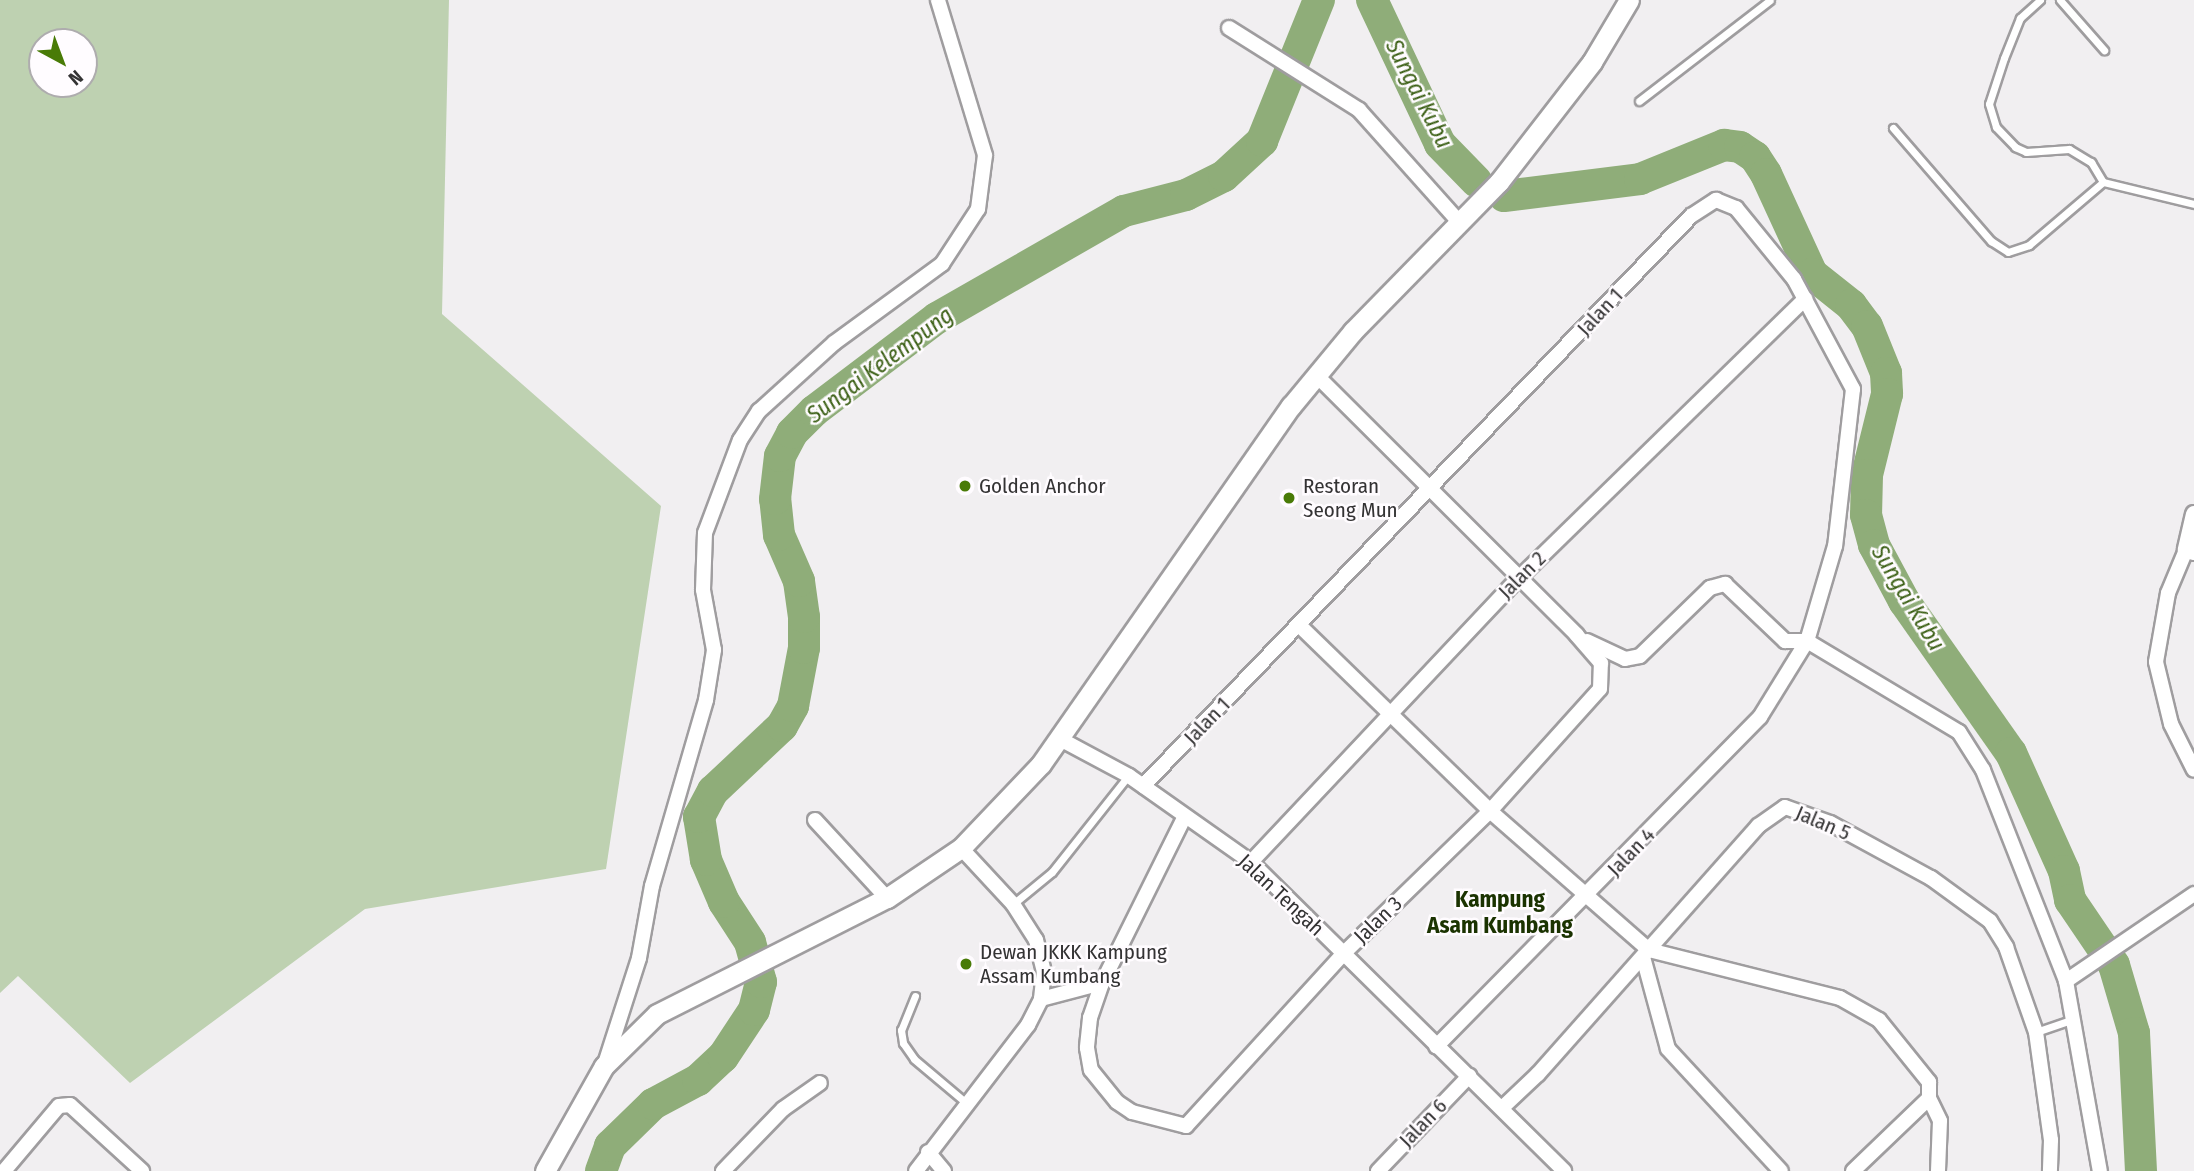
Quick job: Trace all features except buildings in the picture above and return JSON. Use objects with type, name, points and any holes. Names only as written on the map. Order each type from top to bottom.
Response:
[{"type":"main road","points":[[545,1171],[604,1066],[657,1014],[731,973],[887,898],[961,848],[1062,740],[1283,417],[1353,331],[1461,224],[1592,62],[1629,0]]},
{"type":"street","points":[[604,1066],[639,958],[652,886],[706,700],[714,650],[703,590],[705,533],[740,440],[759,411],[834,343],[942,264],[978,209],[985,155],[938,0]]},
{"type":"street","points":[[1228,28],[1359,110],[1461,224]]},
{"type":"street","name":"Jalan 1","points":[[1143,786],[1706,204],[1716,200],[1737,208],[1762,235],[1805,299],[1847,375],[1854,406],[1835,546],[1807,641]]},
{"type":"street","name":"Jalan 2","points":[[1251,862],[1519,578],[1805,299]]},
{"type":"street","points":[[1317,376],[1577,635],[1625,659],[1640,656],[1710,588],[1725,584],[1785,641],[1807,641],[1946,722],[1971,746],[2066,981],[2101,1171]]},
{"type":"street","points":[[2194,514],[2190,551],[2168,593],[2156,662],[2171,723],[2194,770]]},
{"type":"street","points":[[1300,626],[1490,811],[1589,896],[1646,953],[1668,1049],[1781,1171]]},
{"type":"street","name":"Jalan 3","points":[[1184,818],[1101,983],[1088,1032],[1091,1070],[1105,1090],[1132,1112],[1186,1126],[1344,953],[1490,811],[1600,689],[1601,663],[1577,635]]},
{"type":"street","name":"Jalan 4","points":[[1436,1046],[1589,896],[1760,717],[1807,641]]},
{"type":"street","name":"Jalan Tengah","points":[[1062,740],[1129,776],[1184,818],[1251,862],[1564,1171]]},
{"type":"street","name":"Jalan 5","points":[[1503,1108],[1646,953],[1758,826],[1778,808],[1792,808],[1830,822],[1931,878],[1990,921],[2006,947],[2036,1032],[2048,1104],[2050,1171]]},
{"type":"street","points":[[815,820],[860,864],[887,898]]},
{"type":"street","points":[[916,1171],[965,1102],[1028,1025],[1041,999],[1041,956],[1013,904],[961,848]]},
{"type":"street","points":[[2066,981],[2194,894]]},
{"type":"street","points":[[1646,953],[1766,976],[1865,1010],[1891,1031],[1922,1067],[1929,1082],[1928,1098],[1940,1121],[1938,1171]]},
{"type":"street","points":[[1041,999],[1101,983]]},
{"type":"street","name":"Jalan 6","points":[[1378,1171],[1469,1076]]},
{"type":"street","points":[[723,1171],[783,1109],[820,1083]]},
{"type":"street","points":[[1853,1171],[1928,1098]]},
{"type":"street","points":[[4,1171],[59,1106],[77,1109],[133,1167]]},
{"type":"street","points":[[928,1152],[944,1171]]},
{"type":"lane","points":[[1639,101],[1770,0]]},
{"type":"lane","points":[[2040,0],[2020,18],[1989,114],[2015,147],[2026,152],[2068,149],[2091,162],[2103,182],[2194,204]]},
{"type":"lane","points":[[2060,0],[2104,50]]},
{"type":"lane","points":[[1893,128],[1991,241],[2008,252],[2029,245],[2103,182]]},
{"type":"lane","points":[[1013,904],[1052,872],[1129,776]]},
{"type":"lane","points":[[915,996],[901,1030],[903,1042],[914,1059],[965,1102]]},
{"type":"lane","points":[[2036,1032],[2075,1019]]},
{"type":"green space","points":[[0,0],[449,0],[442,314],[661,506],[606,869],[365,909],[130,1083],[18,976],[0,993]]},
{"type":"waterway","name":"Sungai Kelempung","points":[[601,1171],[610,1146],[653,1104],[698,1080],[723,1057],[754,1010],[761,982],[750,942],[724,902],[706,860],[699,817],[713,791],[782,726],[793,706],[804,648],[804,617],[799,581],[779,535],[775,499],[780,456],[792,433],[814,411],[937,318],[1124,211],[1186,195],[1224,176],[1262,141],[1319,0]]},
{"type":"waterway","name":"Sungai Kubu","points":[[1372,0],[1440,144],[1476,181]]},
{"type":"waterway","name":"Sungai Kubu","points":[[1504,196],[1640,179],[1724,145],[1740,147],[1755,157],[1766,174],[1812,274],[1851,305],[1867,326],[1886,373],[1887,394],[1867,475],[1866,515],[1874,545],[1904,601],[2011,753],[2064,871],[2070,900],[2114,965],[2134,1033],[2141,1171]]},
{"type":"place","name":"Golden Anchor","points":[[965,486]]},
{"type":"place","name":"Restoran Seong Mun","points":[[1289,498]]},
{"type":"place","name":"Dewan JKKK Kampung Assam Kumbang","points":[[966,964]]},
{"type":"district","name":"Kampung Asam Kumbang","points":[[1500,912]]}]
